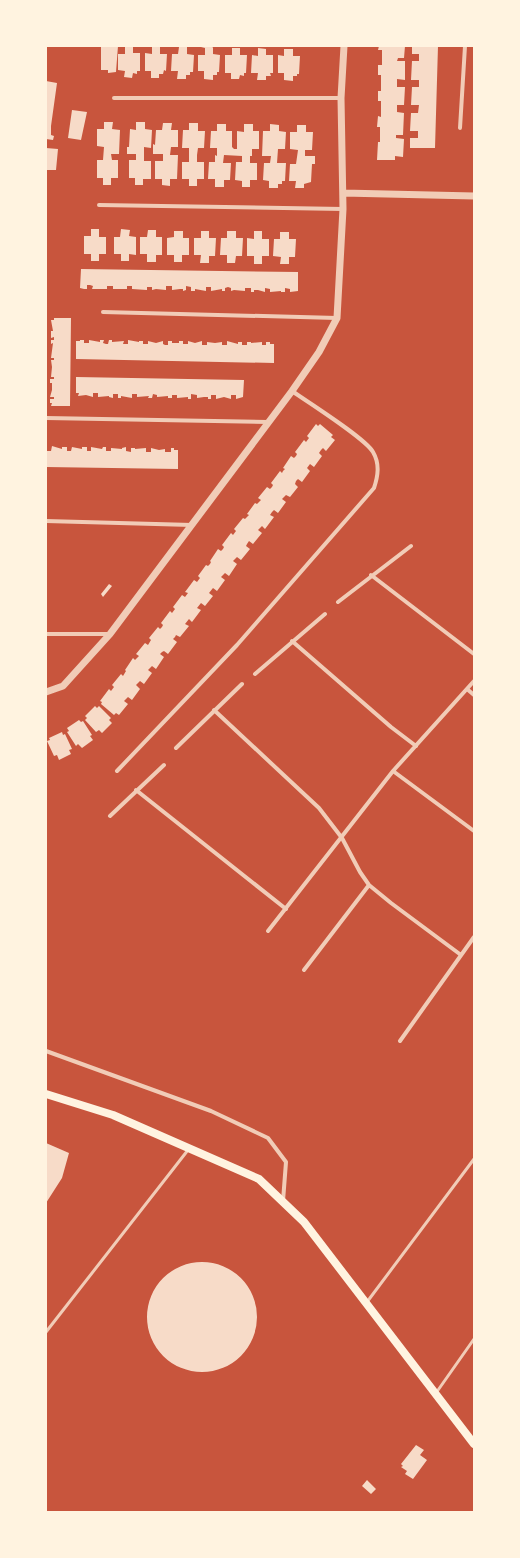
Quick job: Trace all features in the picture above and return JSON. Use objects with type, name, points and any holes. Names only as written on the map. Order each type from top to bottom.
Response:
[{"type":"main road","points":[[46,1094],[113,1115],[259,1179],[304,1222],[474,1444]]},
{"type":"street","points":[[46,692],[63,686],[110,634],[193,526],[292,391],[319,352],[337,318],[343,209],[341,98],[344,46]]},
{"type":"street","points":[[460,128],[465,46]]},
{"type":"street","points":[[114,98],[341,98]]},
{"type":"street","points":[[343,193],[474,196]]},
{"type":"street","points":[[99,205],[343,209]]},
{"type":"street","points":[[103,312],[337,318]]},
{"type":"street","points":[[117,771],[237,645],[374,488],[378,467],[373,452],[361,441],[292,391]]},
{"type":"street","points":[[46,418],[268,422]]},
{"type":"street","points":[[46,521],[193,526]]},
{"type":"street","points":[[338,602],[371,575],[411,546]]},
{"type":"street","points":[[371,575],[474,654]]},
{"type":"street","points":[[255,674],[325,614]]},
{"type":"street","points":[[46,634],[110,634]]},
{"type":"street","points":[[292,641],[391,727],[416,746]]},
{"type":"street","points":[[268,930],[342,838],[393,771],[474,681]]},
{"type":"street","points":[[176,748],[242,684]]},
{"type":"street","points":[[467,689],[474,695]]},
{"type":"street","points":[[214,710],[319,808],[342,838],[360,872],[369,885],[462,955]]},
{"type":"street","points":[[110,816],[164,765]]},
{"type":"street","points":[[393,771],[474,831]]},
{"type":"street","points":[[136,790],[286,909]]},
{"type":"street","points":[[304,970],[369,885]]},
{"type":"street","points":[[400,1041],[474,937]]},
{"type":"street","points":[[46,1051],[211,1112],[268,1138],[286,1162],[283,1202]]},
{"type":"lane","points":[[46,1332],[189,1148]]},
{"type":"lane","points":[[366,1303],[474,1159]]},
{"type":"lane","points":[[436,1394],[474,1339]]},
{"type":"building","points":[[101,46],[118,46],[116,72],[108,73],[108,70],[101,70]]},
{"type":"building","points":[[125,46],[133,46],[133,53],[140,53],[140,71],[137,71],[137,74],[133,73],[132,78],[124,77],[125,71],[118,70],[118,54],[125,54]]},
{"type":"building","points":[[152,46],[160,47],[160,54],[167,54],[166,71],[164,70],[163,74],[159,74],[159,78],[151,78],[151,71],[145,71],[145,53],[152,54]]},
{"type":"building","points":[[201,46],[212,46],[213,54],[220,55],[219,72],[217,72],[217,75],[213,75],[213,80],[204,79],[204,71],[198,71],[198,55],[205,55],[205,48]]},
{"type":"building","points":[[379,46],[405,46],[404,58],[398,58],[397,61],[405,61],[405,80],[397,79],[397,87],[405,87],[404,105],[397,105],[397,112],[404,113],[403,135],[396,135],[396,138],[404,139],[403,157],[395,156],[395,160],[377,160],[378,142],[380,142],[380,127],[377,127],[378,116],[381,117],[381,101],[378,101],[378,91],[381,91],[381,75],[378,75],[378,65],[382,65],[382,50],[378,50]]},
{"type":"building","points":[[412,46],[438,46],[435,148],[410,148],[410,138],[418,138],[418,131],[410,131],[411,113],[418,113],[419,105],[411,105],[412,87],[419,87],[419,80],[411,80],[412,61],[419,61],[419,54],[412,54]]},
{"type":"building","points":[[179,47],[187,47],[187,54],[194,55],[193,72],[190,72],[190,75],[186,75],[186,79],[177,79],[178,71],[171,71],[172,54],[178,54]]},
{"type":"building","points":[[232,48],[240,48],[240,55],[247,55],[246,73],[244,73],[244,76],[240,75],[239,79],[231,79],[231,73],[225,73],[225,55],[232,55]]},
{"type":"building","points":[[258,48],[266,49],[266,55],[273,55],[273,73],[270,73],[271,76],[266,76],[266,80],[257,80],[258,73],[251,73],[252,55],[258,56]]},
{"type":"building","points":[[284,49],[293,49],[293,56],[300,56],[299,74],[297,74],[297,76],[293,76],[293,81],[284,80],[284,73],[278,73],[278,55],[284,56]]},
{"type":"building","points":[[46,81],[57,83],[51,126],[51,135],[54,136],[53,140],[46,139]]},
{"type":"building","points":[[72,110],[87,112],[81,140],[68,138]]},
{"type":"building","points":[[104,122],[113,122],[112,129],[120,130],[119,154],[111,154],[112,160],[118,160],[118,178],[111,178],[111,185],[103,185],[103,178],[97,178],[97,160],[103,160],[104,147],[97,146],[97,129],[104,129]]},
{"type":"building","points":[[136,122],[145,122],[145,129],[152,130],[151,148],[144,147],[144,161],[151,161],[151,179],[143,179],[143,185],[135,185],[135,178],[129,178],[129,160],[136,160],[136,154],[127,154],[127,147],[129,147],[130,129],[136,130]]},
{"type":"building","points":[[163,123],[172,123],[171,130],[178,130],[178,147],[171,147],[170,155],[178,155],[177,179],[170,179],[170,186],[162,185],[162,179],[155,179],[155,161],[163,161],[163,154],[153,154],[153,144],[155,145],[156,130],[162,130]]},
{"type":"building","points":[[189,123],[198,123],[198,131],[205,131],[204,148],[198,148],[197,155],[197,162],[204,162],[204,179],[197,179],[197,186],[189,186],[189,179],[182,179],[182,162],[189,162],[189,148],[182,148],[183,130],[189,130]]},
{"type":"building","points":[[217,124],[226,124],[226,131],[232,131],[232,147],[234,149],[237,149],[237,131],[244,132],[244,124],[253,124],[253,131],[259,131],[259,149],[252,149],[252,156],[250,156],[250,163],[257,163],[257,180],[250,180],[250,187],[242,187],[242,181],[235,180],[236,162],[242,162],[242,156],[224,155],[223,163],[231,163],[230,180],[224,180],[224,187],[215,187],[215,179],[208,179],[209,162],[215,162],[215,155],[217,156],[217,148],[210,148],[211,131],[217,131]]},
{"type":"building","points":[[270,124],[279,125],[279,131],[286,132],[285,149],[278,149],[277,163],[286,163],[285,181],[282,181],[282,184],[278,184],[278,188],[269,188],[269,181],[263,180],[264,163],[270,163],[271,156],[262,156],[263,131],[270,131]]},
{"type":"building","points":[[297,125],[306,125],[306,132],[313,132],[312,150],[305,150],[305,156],[315,156],[315,164],[312,164],[311,182],[304,184],[304,188],[295,188],[296,181],[289,181],[290,164],[296,164],[298,150],[290,149],[290,132],[297,132]]},
{"type":"building","points":[[46,148],[58,149],[56,170],[46,170]]},
{"type":"building","points":[[91,229],[99,229],[99,237],[106,237],[106,254],[99,254],[99,261],[91,261],[91,254],[84,254],[84,236],[91,236]]},
{"type":"building","points":[[121,229],[130,230],[129,236],[136,237],[136,255],[129,254],[129,261],[121,261],[121,254],[114,254],[114,237],[120,237]]},
{"type":"building","points":[[148,230],[156,230],[156,237],[162,237],[162,255],[156,255],[156,262],[147,262],[147,254],[140,254],[140,237],[147,237]]},
{"type":"building","points":[[174,231],[183,231],[183,238],[189,238],[189,255],[182,255],[182,262],[174,262],[174,255],[167,255],[167,238],[174,237]]},
{"type":"building","points":[[201,231],[209,231],[209,238],[216,238],[215,256],[209,256],[209,263],[200,263],[201,255],[194,255],[194,238],[201,238]]},
{"type":"building","points":[[227,231],[236,231],[236,238],[243,238],[242,256],[236,256],[235,263],[227,263],[227,255],[220,255],[221,238],[227,238]]},
{"type":"building","points":[[254,231],[262,231],[262,239],[269,239],[269,256],[262,256],[262,264],[254,264],[254,256],[247,256],[247,238],[254,239]]},
{"type":"building","points":[[280,232],[289,232],[289,239],[296,239],[295,257],[289,257],[289,264],[280,264],[281,257],[273,256],[274,239],[280,239]]},
{"type":"building","points":[[81,269],[298,272],[298,291],[290,292],[290,289],[285,288],[285,292],[270,292],[270,289],[265,288],[265,292],[254,290],[254,292],[251,292],[251,288],[245,288],[245,291],[231,291],[231,288],[228,287],[225,288],[225,291],[222,291],[222,289],[211,291],[211,287],[206,287],[206,291],[195,289],[195,291],[191,291],[191,287],[186,286],[186,290],[183,291],[183,289],[172,290],[172,286],[166,286],[166,290],[152,290],[152,287],[147,287],[147,290],[132,289],[132,286],[127,286],[127,289],[113,289],[113,286],[107,286],[107,289],[92,289],[93,286],[90,285],[87,285],[87,289],[84,289],[80,288]]},
{"type":"building","points":[[54,318],[71,318],[70,406],[51,406],[52,403],[50,403],[50,399],[54,399],[54,397],[50,397],[52,383],[50,383],[50,379],[54,379],[54,377],[51,377],[51,360],[54,360],[54,358],[51,358],[53,343],[51,344],[51,340],[54,340],[54,337],[51,338],[51,331],[53,331],[51,320],[54,320]]},
{"type":"building","points":[[84,340],[84,343],[89,343],[89,340],[100,342],[100,340],[104,340],[103,343],[106,344],[108,344],[109,340],[112,340],[112,342],[124,341],[123,344],[128,344],[128,340],[139,342],[143,341],[143,344],[148,344],[148,341],[156,343],[163,341],[163,344],[165,345],[168,345],[168,341],[172,341],[172,343],[179,343],[179,341],[183,341],[183,344],[188,344],[188,341],[195,343],[202,341],[202,345],[207,345],[207,342],[222,342],[222,345],[227,345],[227,341],[238,344],[238,342],[242,342],[242,345],[247,345],[247,342],[262,342],[262,345],[266,345],[266,342],[270,342],[270,344],[274,344],[274,363],[76,359],[76,341]]},
{"type":"building","points":[[76,377],[244,380],[243,397],[236,399],[236,395],[231,395],[231,399],[224,397],[216,399],[216,395],[211,395],[211,399],[208,399],[208,397],[197,398],[197,395],[191,394],[191,399],[188,399],[188,397],[177,398],[177,395],[172,395],[172,398],[168,398],[168,396],[157,397],[157,395],[153,394],[152,398],[148,398],[149,396],[137,397],[137,394],[132,394],[132,398],[121,396],[121,398],[118,398],[118,394],[113,394],[113,398],[109,396],[98,397],[98,393],[93,393],[93,397],[86,395],[78,396],[79,393],[76,393]]},
{"type":"building","points":[[316,424],[318,426],[320,424],[333,435],[331,437],[335,440],[326,451],[323,448],[321,450],[319,453],[322,456],[314,467],[310,464],[307,468],[310,471],[302,482],[298,479],[296,481],[295,484],[298,487],[290,497],[286,495],[282,499],[286,502],[278,513],[274,510],[272,512],[270,515],[274,517],[265,529],[262,526],[258,530],[262,533],[253,544],[249,541],[246,546],[250,549],[241,560],[237,557],[233,561],[237,564],[229,576],[225,573],[221,577],[225,580],[217,591],[213,588],[209,593],[213,596],[205,606],[201,603],[197,608],[201,610],[192,622],[189,619],[185,624],[189,626],[180,637],[176,635],[173,639],[177,642],[168,654],[164,651],[160,654],[164,657],[156,669],[152,666],[148,670],[152,673],[144,684],[140,681],[136,685],[140,689],[132,700],[128,697],[124,701],[128,704],[119,715],[116,713],[114,715],[101,704],[102,702],[100,701],[109,689],[111,691],[114,687],[112,685],[121,674],[123,676],[133,658],[135,660],[139,656],[136,654],[145,643],[148,645],[151,640],[149,638],[158,627],[160,629],[162,627],[163,625],[161,623],[170,611],[172,613],[175,609],[173,607],[182,595],[185,597],[188,593],[185,592],[194,580],[197,582],[200,578],[198,576],[206,565],[208,566],[210,564],[210,561],[218,549],[221,551],[223,549],[224,547],[222,545],[231,533],[233,535],[236,531],[234,529],[243,518],[245,519],[249,515],[247,514],[255,503],[257,504],[261,500],[258,498],[267,487],[270,489],[272,487],[273,485],[271,483],[280,471],[282,473],[285,469],[283,468],[291,456],[294,458],[296,456],[297,454],[295,452],[304,440],[306,442],[309,438],[307,436]]},
{"type":"building","points":[[52,446],[62,449],[62,447],[67,447],[67,451],[71,451],[72,447],[82,449],[82,447],[87,447],[87,451],[91,451],[91,447],[102,449],[103,447],[106,447],[106,451],[111,451],[111,448],[122,449],[126,447],[126,451],[131,452],[131,448],[146,448],[146,452],[151,452],[151,448],[159,450],[165,449],[165,452],[171,452],[171,448],[174,448],[174,450],[178,450],[178,469],[46,467],[46,451],[51,451]]},
{"type":"building","points":[[109,584],[112,586],[103,597],[101,594]]},
{"type":"building","points":[[95,706],[97,708],[99,706],[111,718],[109,720],[112,723],[102,733],[99,730],[96,732],[85,720],[87,718],[85,716]]},
{"type":"building","points":[[79,720],[81,722],[83,721],[92,735],[90,736],[93,740],[82,748],[78,744],[76,746],[67,732],[69,731],[67,728]]},
{"type":"building","points":[[62,732],[63,735],[65,734],[72,749],[69,750],[71,754],[59,760],[57,755],[54,756],[47,741],[50,740],[49,738]]},
{"type":"building","points":[[46,1143],[69,1153],[62,1178],[46,1203]]},
{"type":"building","points":[[202,1262],[223,1266],[233,1271],[241,1278],[248,1286],[253,1296],[257,1317],[253,1338],[248,1348],[241,1356],[233,1363],[223,1368],[202,1372],[181,1368],[171,1363],[163,1356],[156,1348],[151,1338],[147,1317],[151,1296],[156,1286],[163,1278],[171,1271],[181,1266]]},
{"type":"building","points":[[416,1445],[424,1450],[420,1455],[427,1460],[413,1479],[405,1474],[407,1471],[401,1467],[403,1466],[401,1464]]},
{"type":"building","points":[[367,1480],[376,1489],[371,1494],[362,1486]]}]
